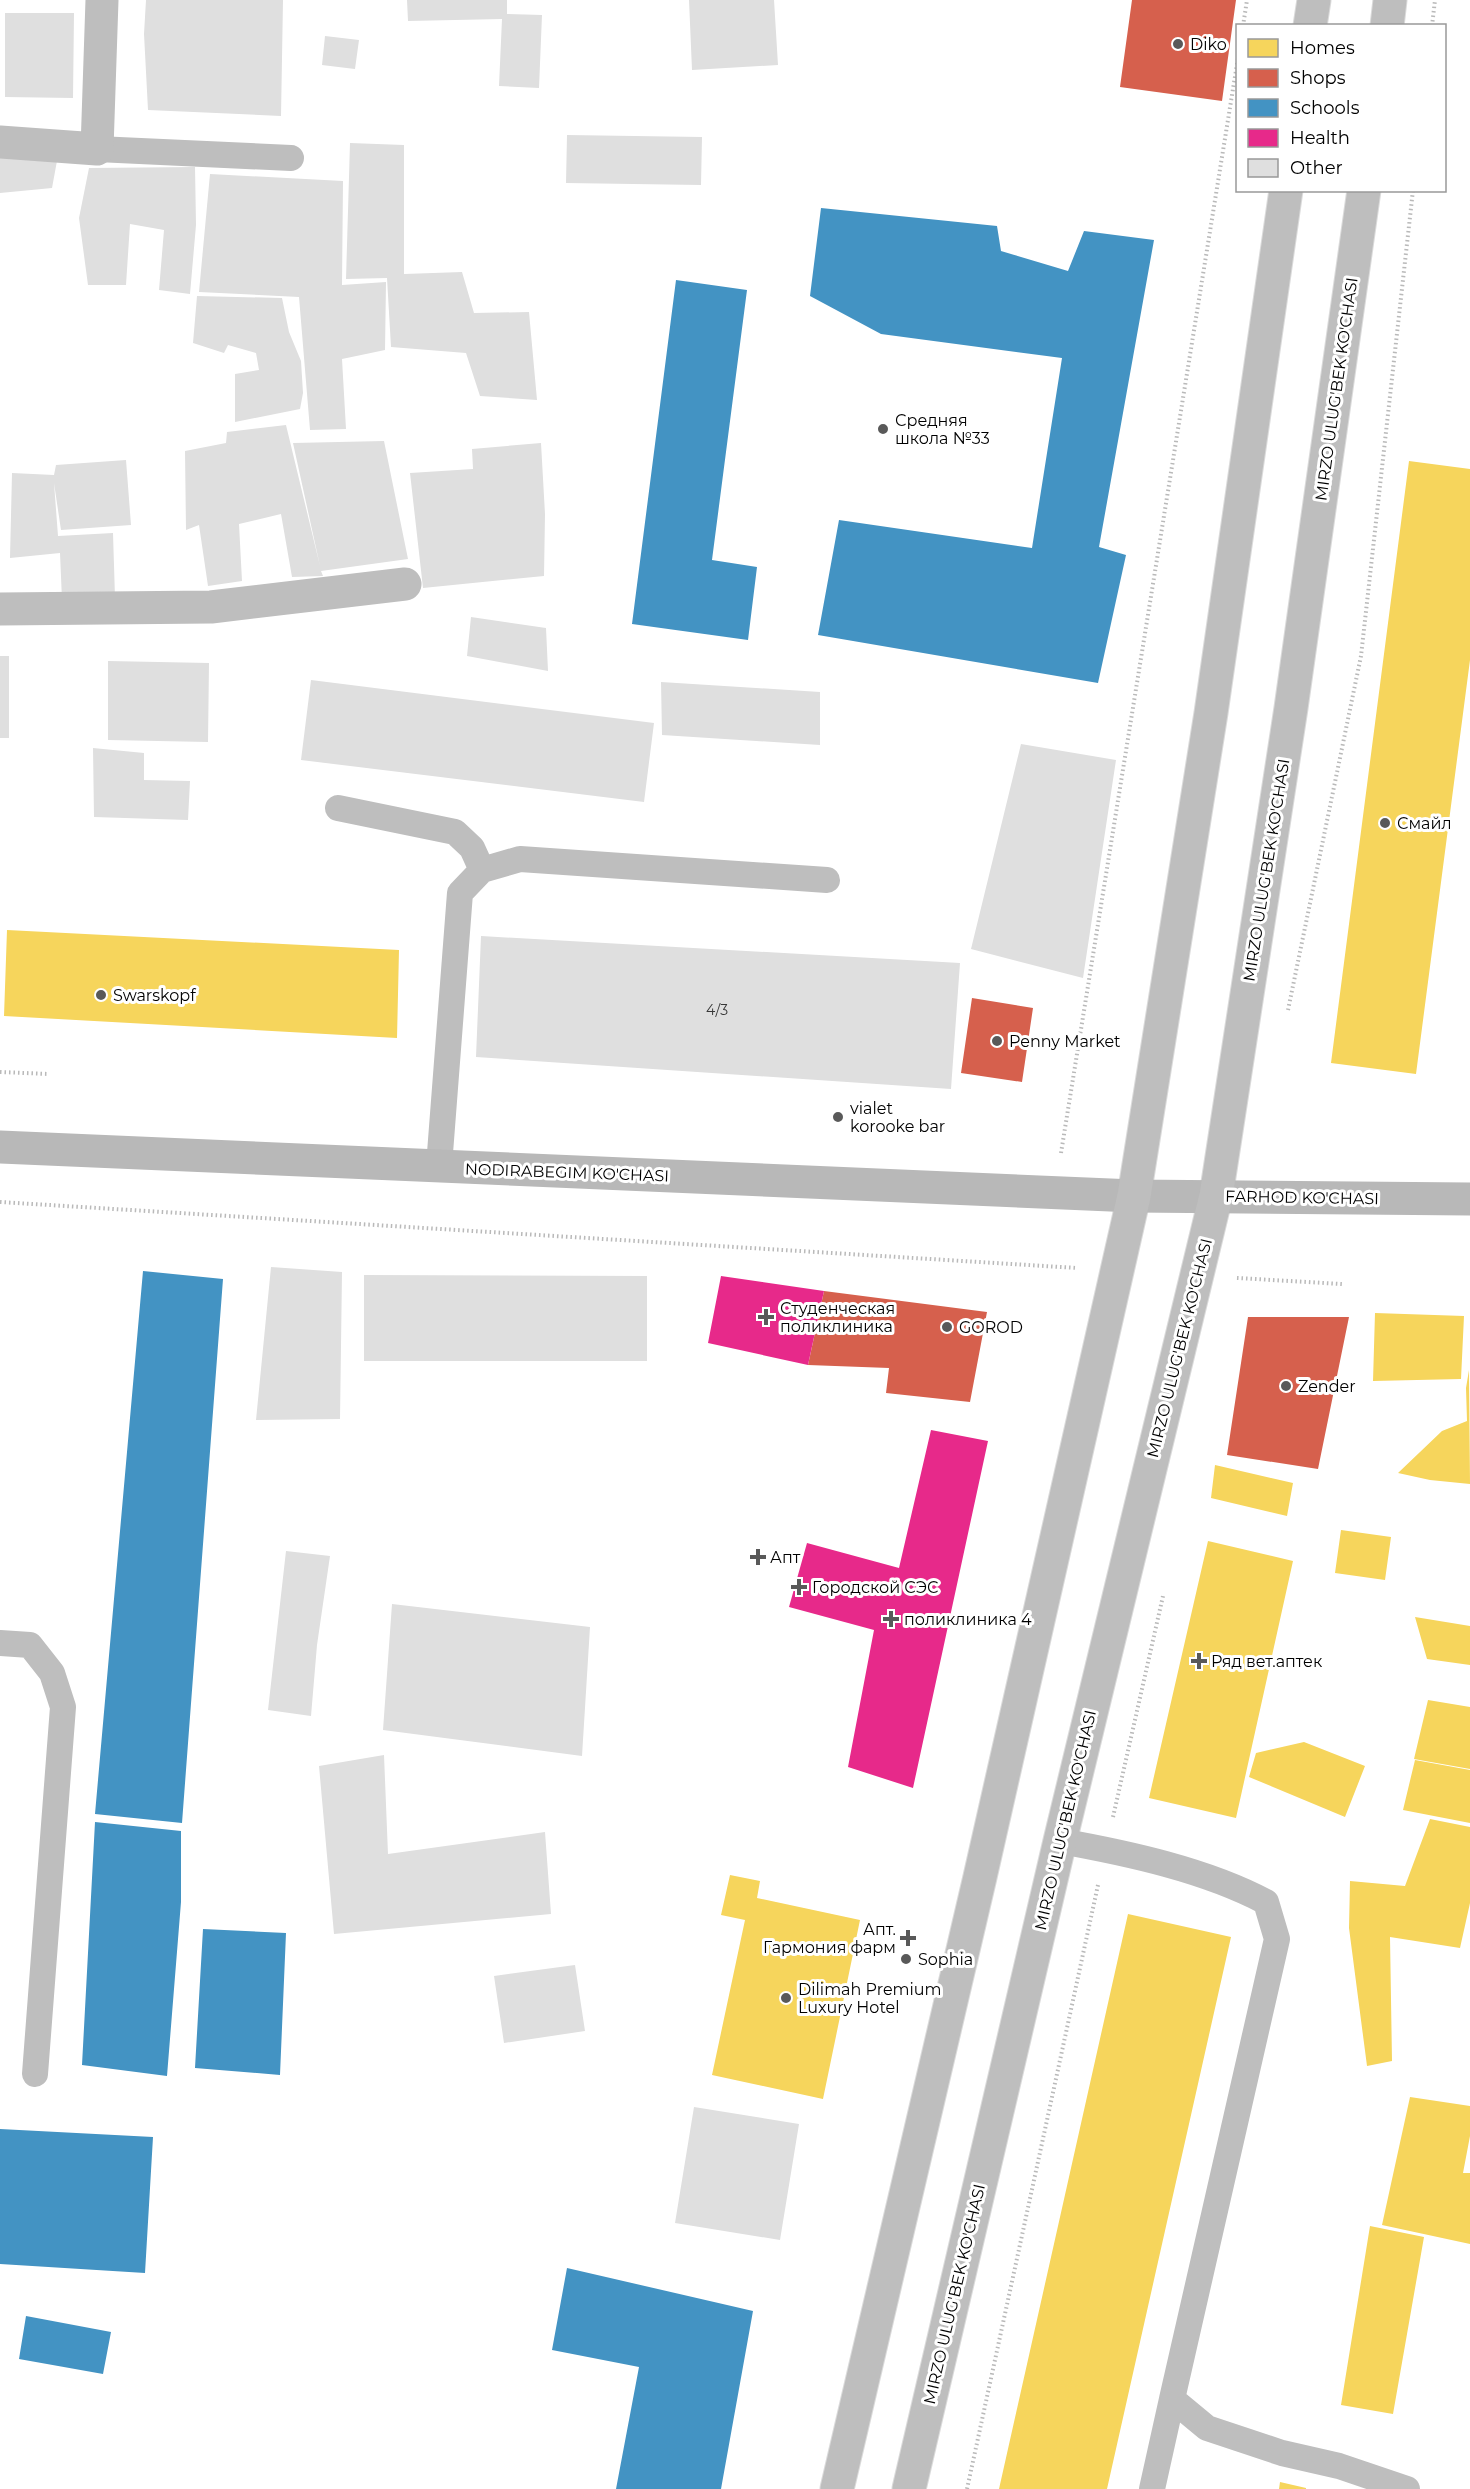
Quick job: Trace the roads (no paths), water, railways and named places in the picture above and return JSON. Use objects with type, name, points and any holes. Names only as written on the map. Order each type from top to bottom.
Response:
[{"type":"main road","points":[[0,142],[98,150],[102,0]]},
{"type":"main road","points":[[1310,24],[1314,0]]},
{"type":"main road","points":[[1386,24],[1390,0]]},
{"type":"main road","points":[[837,2489],[983,1865],[1134,1196],[1211,713],[1286,192]]},
{"type":"main road","name":"MIRZO ULUG'BEK KO'CHASI","points":[[909,2489],[1060,1841],[1216,1196],[1292,708],[1364,192]]},
{"type":"main road","points":[[0,609],[211,607],[405,584]]},
{"type":"street","name":"NODIRABEGIM KO'CHASI","points":[[0,1147],[1134,1196]]},
{"type":"street","name":"FARHOD KO'CHASI","points":[[1134,1196],[1470,1199]]},
{"type":"lane","points":[[98,150],[291,158]]},
{"type":"lane","points":[[338,808],[455,832],[471,848],[482,870]]},
{"type":"lane","points":[[440,1166],[460,893],[482,870],[520,859],[827,880]]},
{"type":"lane","points":[[0,1643],[30,1645],[52,1673],[63,1707],[35,2074]]},
{"type":"lane","points":[[1060,1841],[1106,1849],[1234,1885],[1266,1902],[1277,1939],[1152,2489]]},
{"type":"lane","points":[[1172,2398],[1207,2428],[1282,2453],[1339,2466],[1407,2489]]},
{"type":"place","name":"Diko","points":[[1178,44]]},
{"type":"place","name":"Средняя школа №33","points":[[883,429]]},
{"type":"place","name":"Смайл","points":[[1385,823]]},
{"type":"place","name":"Swarskopf","points":[[101,995]]},
{"type":"place","name":"Penny Market","points":[[997,1041]]},
{"type":"place","name":"vialet korooke bar","points":[[838,1117]]},
{"type":"place","name":"Студенческая поликлиника","points":[[766,1317]]},
{"type":"place","name":"GOROD","points":[[947,1327]]},
{"type":"place","name":"Zender","points":[[1286,1386]]},
{"type":"place","name":"Апт","points":[[758,1557]]},
{"type":"place","name":"Городской СЭС","points":[[799,1587]]},
{"type":"place","name":"поликлиника 4","points":[[891,1619]]},
{"type":"place","name":"Ряд вет.аптек","points":[[1199,1661]]},
{"type":"place","name":"Апт. Гармония фарм","points":[[908,1938]]},
{"type":"place","name":"Sophia","points":[[906,1959]]},
{"type":"place","name":"Dilimah Premium Luxury Hotel","points":[[786,1998]]}]
